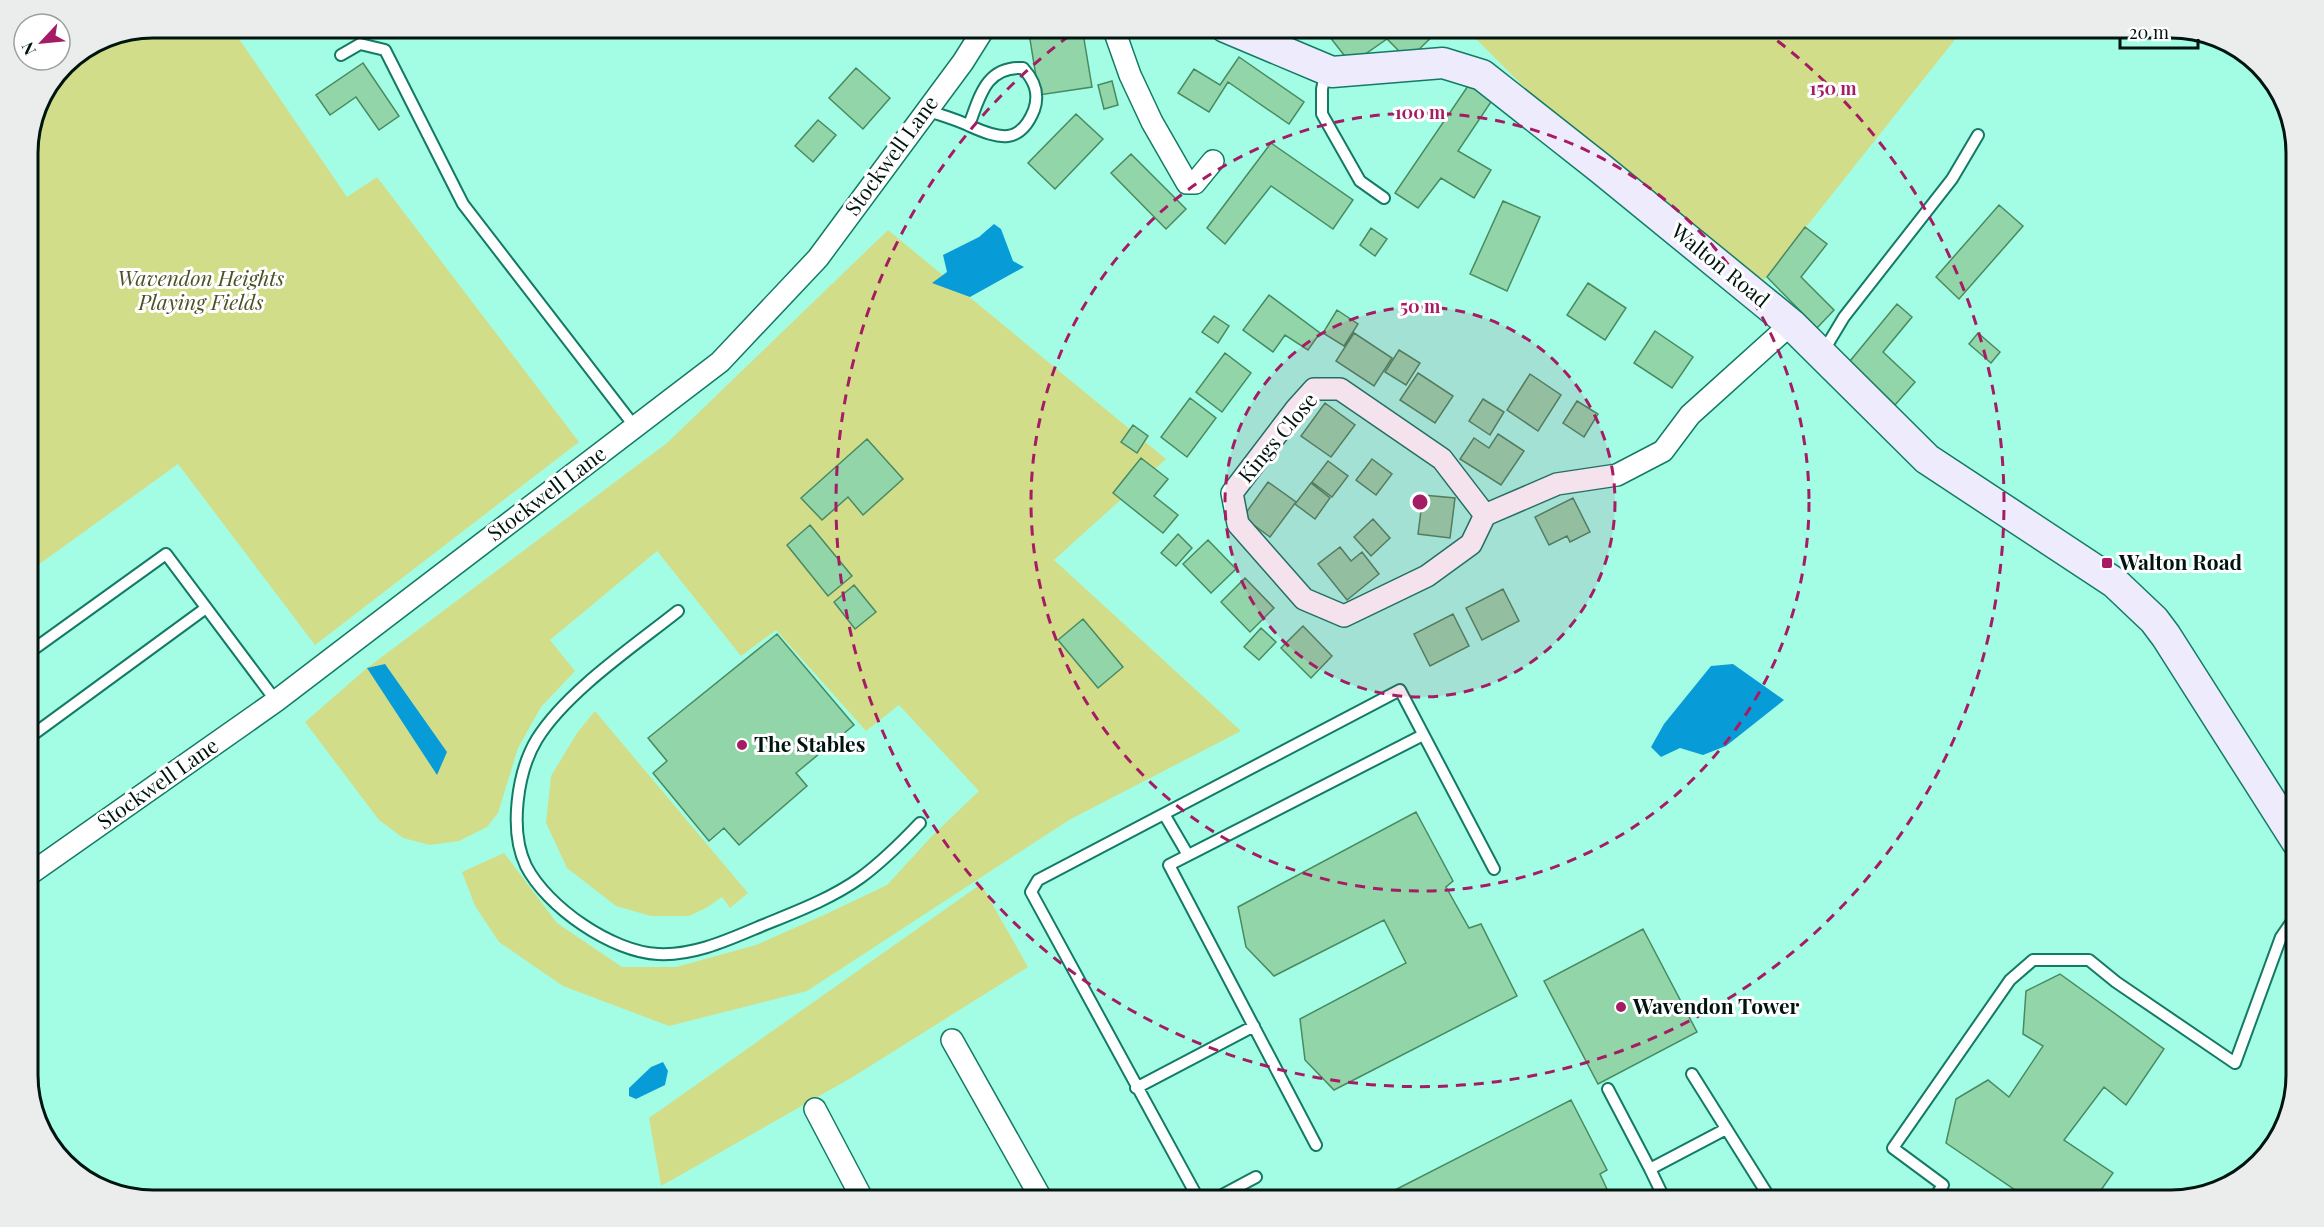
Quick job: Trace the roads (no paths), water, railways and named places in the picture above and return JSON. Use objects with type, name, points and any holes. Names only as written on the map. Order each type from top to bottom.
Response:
[{"type":"street","name":"Stockwell Lane","points":[[38,868],[276,701],[720,362],[818,258],[925,110],[963,62],[978,38]]},
{"type":"street","points":[[1117,38],[1134,85],[1187,183],[1195,183],[1213,161]]},
{"type":"street","name":"Walton Road","points":[[1251,38],[1332,72],[1443,63],[1482,75],[1791,324],[1927,459],[2115,583],[2154,620],[2166,636],[2286,825]]},
{"type":"street","points":[[1485,515],[1557,484],[1617,475],[1663,451],[1690,415],[1791,324]]},
{"type":"street","name":"Kings Close","points":[[1314,389],[1340,389],[1442,459],[1485,515],[1471,544],[1427,576],[1344,616],[1304,599],[1238,524],[1232,494],[1296,409],[1314,389]]},
{"type":"street","points":[[952,1040],[1036,1190]]},
{"type":"street","points":[[815,1109],[858,1190]]},
{"type":"lane","points":[[341,55],[360,44],[385,50],[463,204],[635,427]]},
{"type":"lane","points":[[925,110],[998,137],[1013,136],[1029,122],[1037,102],[1035,80],[1023,68],[1010,67],[992,75],[981,94],[969,126]]},
{"type":"lane","points":[[1326,70],[1322,89],[1322,114],[1360,181],[1384,198]]},
{"type":"lane","points":[[1821,355],[1844,316],[1952,179],[1978,135]]},
{"type":"lane","points":[[38,646],[166,554],[276,701]]},
{"type":"lane","points":[[38,731],[206,608]]},
{"type":"lane","points":[[678,611],[592,680],[549,721],[536,741],[528,760],[518,797],[517,837],[526,866],[540,886],[570,915],[602,937],[629,949],[658,954],[690,951],[728,942],[812,905],[858,880],[886,858],[920,823]]},
{"type":"lane","points":[[1193,1190],[1031,892],[1038,880],[1400,690],[1494,869]]},
{"type":"lane","points":[[1316,1145],[1169,865],[1423,735]]},
{"type":"lane","points":[[1164,814],[1188,855]]},
{"type":"lane","points":[[1940,1190],[1943,1185],[1893,1148],[2010,980],[2033,960],[2089,960],[2116,982],[2235,1063],[2281,937],[2286,930]]},
{"type":"lane","points":[[1136,1088],[1254,1026]]},
{"type":"lane","points":[[1692,1074],[1765,1190]]},
{"type":"lane","points":[[1608,1089],[1660,1190]]},
{"type":"lane","points":[[1650,1169],[1726,1129]]},
{"type":"lane","points":[[1232,1190],[1256,1177]]},
{"type":"water","points":[[994,224],[1001,229],[1013,261],[1024,267],[970,297],[932,283],[947,272],[943,255],[979,237]]},
{"type":"water","points":[[385,664],[447,752],[437,775],[367,668]]},
{"type":"water","points":[[1733,664],[1784,700],[1726,746],[1703,755],[1680,748],[1661,757],[1651,747],[1664,724],[1711,666]]},
{"type":"water","points":[[663,1062],[668,1071],[665,1085],[636,1099],[629,1096],[629,1088],[651,1067]]},
{"type":"place","name":"Walton Road","points":[[2107,563]]},
{"type":"place","name":"The Stables","points":[[742,745]]},
{"type":"place","name":"Wavendon Tower","points":[[1621,1007]]},
{"type":"park label","name":"Wavendon Heights Playing Fields","points":[[201,291]]}]
